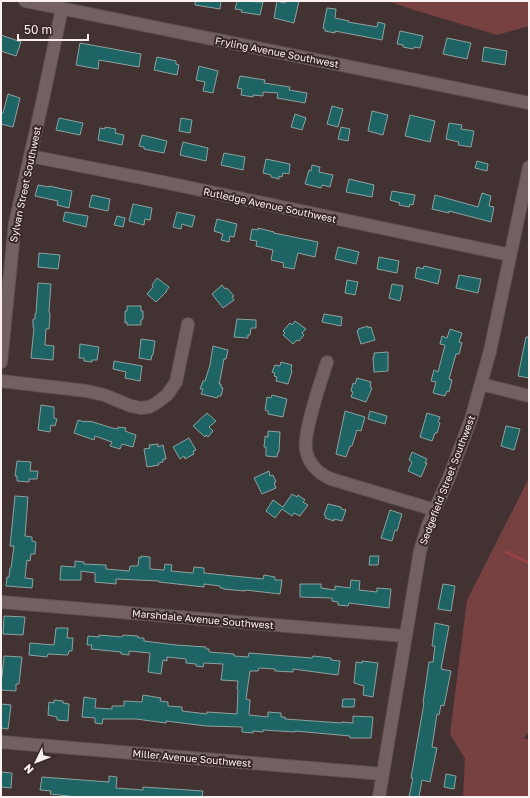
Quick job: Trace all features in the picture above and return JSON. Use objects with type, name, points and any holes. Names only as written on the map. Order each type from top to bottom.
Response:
[{"type":"street","name":"Fryling Avenue Southwest","points":[[25,1],[529,103]]},
{"type":"street","name":"Sylvan Street Southwest","points":[[1,362],[15,223],[62,8]]},
{"type":"street","name":"Rutledge Avenue Southwest","points":[[30,156],[158,181],[510,255]]},
{"type":"street","name":"Sedgefield Street Southwest","points":[[379,797],[420,551],[428,525],[448,480],[472,419],[490,351],[529,167]]},
{"type":"street","points":[[1,381],[87,391],[104,395],[131,406],[141,408],[149,407],[167,395],[176,382],[188,324]]},
{"type":"street","points":[[327,362],[310,421],[306,449],[311,463],[321,474],[332,479],[435,510]]},
{"type":"street","points":[[481,384],[529,396]]},
{"type":"street","name":"Marshdale Avenue Southwest","points":[[1,602],[405,636]]},
{"type":"street","name":"Miller Avenue Southwest","points":[[1,742],[383,774]]},
{"type":"shaded area","points":[[388,1],[529,1],[529,26],[497,35]]},
{"type":"shaded area","points":[[529,478],[529,732],[524,738],[529,740],[529,797],[463,797],[465,759],[450,734],[467,600]]},
{"type":"building","points":[[195,1],[221,1],[220,9],[195,5]]},
{"type":"building","points":[[237,1],[263,2],[260,15],[241,12],[242,10],[235,9]]},
{"type":"building","points":[[277,1],[285,3],[285,1],[299,1],[294,23],[274,18]]},
{"type":"building","points":[[327,8],[336,9],[335,18],[349,21],[348,22],[377,27],[378,22],[385,24],[382,40],[335,31],[335,33],[325,31],[323,28]]},
{"type":"building","points":[[400,31],[423,36],[420,48],[414,47],[413,49],[397,44]]},
{"type":"building","points":[[1,35],[21,42],[16,56],[1,51]]},
{"type":"building","points":[[447,38],[471,43],[467,59],[443,54]]},
{"type":"building","points":[[80,43],[141,54],[139,67],[99,60],[98,69],[76,65]]},
{"type":"building","points":[[484,47],[507,51],[505,65],[482,61]]},
{"type":"building","points":[[157,57],[176,61],[176,64],[179,65],[177,75],[154,70]]},
{"type":"building","points":[[199,66],[218,71],[213,93],[203,91],[205,82],[196,80]]},
{"type":"building","points":[[240,76],[265,80],[264,83],[290,87],[289,90],[307,93],[305,103],[277,98],[278,93],[263,92],[263,96],[253,95],[253,97],[241,95],[242,89],[237,88]]},
{"type":"building","points":[[8,94],[20,98],[13,127],[1,124],[1,113],[3,113]]},
{"type":"building","points":[[332,106],[343,109],[338,127],[327,124]]},
{"type":"building","points":[[372,111],[388,115],[383,135],[368,131]]},
{"type":"building","points":[[295,114],[306,118],[302,130],[291,127]]},
{"type":"building","points":[[410,115],[435,121],[430,142],[405,136]]},
{"type":"building","points":[[59,118],[83,123],[80,135],[56,130]]},
{"type":"building","points":[[181,118],[192,120],[190,133],[179,131]]},
{"type":"building","points":[[449,123],[462,125],[461,129],[474,131],[471,147],[458,145],[459,142],[446,139]]},
{"type":"building","points":[[105,127],[116,129],[115,133],[124,135],[122,145],[98,140],[100,128],[105,129]]},
{"type":"building","points":[[341,127],[350,129],[348,141],[338,139]]},
{"type":"building","points":[[142,135],[167,141],[164,153],[144,149],[144,147],[139,146]]},
{"type":"building","points":[[183,142],[208,148],[206,161],[180,155]]},
{"type":"building","points":[[224,153],[245,157],[243,170],[221,165]]},
{"type":"building","points":[[266,159],[290,164],[289,174],[283,173],[282,177],[279,176],[279,179],[263,173]]},
{"type":"building","points":[[477,161],[488,164],[487,171],[475,168]]},
{"type":"building","points":[[312,165],[320,167],[319,172],[333,175],[330,187],[322,185],[321,188],[305,184]]},
{"type":"building","points":[[349,179],[374,185],[372,197],[346,192]]},
{"type":"building","points":[[38,185],[72,191],[69,208],[57,205],[58,201],[35,196]]},
{"type":"building","points":[[392,191],[415,195],[413,205],[410,204],[409,207],[399,205],[400,203],[390,200]]},
{"type":"building","points":[[482,193],[491,196],[489,206],[494,207],[491,222],[449,211],[449,213],[432,209],[435,195],[478,207]]},
{"type":"building","points":[[92,195],[110,199],[108,211],[89,207]]},
{"type":"building","points":[[133,204],[152,208],[150,220],[145,219],[144,225],[129,221]]},
{"type":"building","points":[[65,212],[88,216],[86,227],[63,221]]},
{"type":"building","points":[[177,212],[195,216],[192,227],[182,224],[181,229],[173,227]]},
{"type":"building","points":[[117,216],[125,218],[123,227],[114,225]]},
{"type":"building","points":[[217,219],[237,224],[234,237],[230,236],[229,242],[221,240],[223,234],[214,231]]},
{"type":"building","points":[[258,228],[274,233],[318,242],[315,257],[298,253],[294,269],[283,267],[284,263],[271,260],[273,250],[256,246],[257,241],[250,240],[252,229],[258,230]]},
{"type":"building","points":[[338,247],[359,252],[356,264],[335,259]]},
{"type":"building","points":[[39,253],[60,255],[58,269],[38,267]]},
{"type":"building","points":[[379,257],[399,261],[397,273],[377,269]]},
{"type":"building","points":[[424,266],[441,270],[438,284],[415,278],[417,267],[423,269]]},
{"type":"building","points":[[459,275],[481,279],[478,293],[456,288]]},
{"type":"building","points":[[157,278],[169,287],[156,302],[147,294],[153,287],[152,285]]},
{"type":"building","points":[[347,280],[358,282],[355,295],[345,293]]},
{"type":"building","points":[[38,283],[51,284],[49,329],[46,329],[45,345],[54,346],[53,360],[31,358],[34,328],[33,319],[35,319],[36,314]]},
{"type":"building","points":[[392,284],[403,286],[400,301],[389,298]]},
{"type":"building","points":[[222,285],[234,296],[232,297],[234,300],[223,308],[212,294]]},
{"type":"building","points":[[127,306],[141,306],[141,311],[143,311],[143,319],[141,320],[141,325],[127,325],[127,322],[125,323],[125,311],[127,311]]},
{"type":"building","points":[[324,314],[342,317],[341,326],[322,322]]},
{"type":"building","points":[[237,319],[256,320],[256,328],[251,328],[248,338],[234,337]]},
{"type":"building","points":[[295,321],[306,329],[302,333],[304,335],[299,341],[297,340],[293,344],[283,335],[285,333],[283,331],[290,323],[292,325]]},
{"type":"building","points":[[368,326],[368,328],[371,327],[375,340],[361,344],[357,331],[359,330],[358,329]]},
{"type":"building","points":[[450,329],[462,333],[459,342],[462,343],[459,354],[456,354],[449,379],[452,380],[449,392],[447,391],[445,396],[433,393],[436,382],[431,381],[434,370],[438,372],[445,345],[440,344],[442,336],[447,338]]},
{"type":"building","points":[[526,337],[529,337],[529,378],[518,376]]},
{"type":"building","points":[[141,339],[155,341],[151,360],[139,358]]},
{"type":"building","points":[[80,344],[99,347],[97,360],[92,360],[92,362],[84,361],[84,358],[79,358]]},
{"type":"building","points":[[213,346],[228,350],[226,359],[224,359],[219,384],[221,384],[221,387],[223,388],[221,396],[218,396],[217,398],[201,394],[203,389],[200,389],[203,381],[205,381],[210,365]]},
{"type":"building","points":[[388,352],[388,371],[374,372],[374,353]]},
{"type":"building","points":[[114,361],[142,366],[140,381],[125,378],[126,372],[113,369]]},
{"type":"building","points":[[281,362],[292,365],[292,371],[288,384],[276,381],[277,377],[274,376],[275,373],[272,372],[275,365],[280,366]]},
{"type":"building","points":[[357,378],[371,382],[370,387],[372,388],[366,402],[351,397],[353,392],[351,391],[353,383],[355,384]]},
{"type":"building","points":[[272,395],[287,399],[283,417],[268,414],[268,411],[265,410],[267,397],[271,398]]},
{"type":"building","points":[[41,405],[54,407],[54,418],[57,419],[55,426],[51,425],[50,432],[38,430]]},
{"type":"building","points":[[345,411],[365,417],[361,431],[357,430],[352,446],[350,446],[346,457],[336,454]]},
{"type":"building","points":[[370,411],[387,416],[385,424],[368,419]]},
{"type":"building","points":[[207,413],[216,421],[209,427],[213,431],[208,437],[206,435],[205,437],[193,426]]},
{"type":"building","points":[[427,413],[440,417],[437,433],[435,433],[432,441],[420,437]]},
{"type":"building","points":[[78,420],[85,422],[90,421],[118,429],[118,427],[126,428],[125,431],[136,435],[133,447],[122,444],[120,449],[110,446],[112,442],[95,436],[94,440],[74,433]]},
{"type":"building","points":[[506,426],[520,429],[514,450],[501,446]]},
{"type":"building","points":[[268,431],[280,432],[279,452],[277,457],[266,456],[266,447],[264,447],[265,436],[268,437]]},
{"type":"building","points":[[189,438],[196,450],[193,451],[194,454],[185,459],[184,456],[180,459],[173,447]]},
{"type":"building","points":[[158,444],[158,447],[163,445],[166,459],[163,459],[163,462],[158,463],[159,465],[147,467],[144,449],[150,448],[149,445]]},
{"type":"building","points":[[412,452],[427,459],[425,463],[427,463],[421,477],[408,471],[412,462],[409,460]]},
{"type":"building","points":[[17,461],[31,462],[30,471],[38,471],[37,479],[29,479],[29,482],[17,481],[17,476],[15,476]]},
{"type":"building","points":[[269,471],[270,476],[273,475],[276,482],[274,483],[276,488],[262,494],[254,478]]},
{"type":"building","points":[[292,494],[297,497],[298,495],[305,500],[303,502],[308,505],[300,516],[294,513],[292,516],[282,509],[275,518],[266,511],[273,500],[283,507]]},
{"type":"building","points":[[15,496],[28,497],[25,536],[32,537],[32,541],[36,542],[35,554],[31,554],[30,561],[27,560],[25,578],[33,579],[32,588],[6,586],[7,577],[9,577],[11,568],[14,546],[10,546]]},
{"type":"building","points":[[328,504],[341,507],[341,509],[346,510],[342,521],[334,519],[334,521],[325,518],[326,516],[324,515]]},
{"type":"building","points":[[390,510],[402,514],[397,531],[395,530],[392,541],[381,538]]},
{"type":"building","points":[[141,556],[150,557],[150,569],[164,570],[165,564],[172,565],[171,571],[193,573],[194,567],[204,568],[204,573],[263,579],[264,575],[275,577],[275,580],[282,580],[280,594],[223,589],[220,588],[220,586],[204,584],[204,587],[159,581],[116,579],[116,584],[95,582],[95,573],[81,571],[81,580],[60,580],[61,566],[75,567],[75,561],[84,562],[84,564],[106,565],[106,569],[129,571],[130,566],[138,566],[139,557],[141,558]]},
{"type":"building","points":[[370,556],[379,556],[378,565],[369,565]]},
{"type":"building","points":[[351,580],[360,581],[359,590],[377,592],[377,588],[391,589],[389,608],[349,603],[348,606],[338,605],[338,602],[332,601],[332,598],[300,597],[300,584],[321,584],[321,588],[335,590],[335,586],[350,588]]},
{"type":"building","points":[[443,584],[455,586],[451,611],[438,609]]},
{"type":"building","points":[[4,616],[25,617],[23,635],[3,634]]},
{"type":"building","points":[[435,623],[449,626],[441,669],[451,671],[444,706],[441,705],[439,715],[437,714],[432,747],[437,748],[430,782],[422,780],[419,797],[409,797],[429,662],[433,662],[435,646],[432,646]]},
{"type":"building","points":[[56,628],[68,628],[67,638],[73,638],[72,651],[69,651],[68,655],[48,654],[47,657],[29,655],[30,643],[54,645]]},
{"type":"building","points":[[99,635],[122,637],[123,635],[138,636],[138,638],[144,638],[144,641],[206,647],[206,649],[209,649],[209,652],[234,654],[234,656],[248,657],[249,653],[312,658],[313,656],[331,658],[331,660],[340,661],[338,675],[293,669],[293,672],[259,668],[258,671],[250,671],[246,699],[250,700],[249,715],[268,717],[268,712],[281,713],[281,717],[285,717],[285,719],[342,723],[353,723],[353,716],[373,717],[371,738],[350,738],[350,736],[295,731],[263,730],[263,732],[253,731],[253,733],[242,732],[242,727],[206,726],[166,721],[166,723],[136,719],[103,719],[102,724],[95,723],[95,718],[82,717],[84,697],[96,699],[95,708],[112,709],[112,706],[124,706],[124,701],[142,702],[143,695],[161,698],[160,701],[168,702],[168,706],[182,707],[182,711],[207,714],[207,712],[237,714],[238,681],[221,680],[223,664],[204,663],[203,667],[196,666],[196,664],[186,663],[186,659],[167,657],[167,661],[163,660],[161,674],[148,672],[150,653],[129,651],[129,655],[121,654],[121,652],[91,649],[92,645],[87,645],[88,636],[99,637]]},
{"type":"building","points":[[4,656],[22,657],[19,684],[16,684],[16,691],[1,690]]},
{"type":"building","points":[[362,661],[378,663],[373,697],[363,695],[364,686],[354,683],[356,662],[362,663]]},
{"type":"building","points":[[343,699],[355,699],[354,707],[342,707]]},
{"type":"building","points":[[54,700],[63,701],[63,703],[69,704],[68,721],[57,720],[57,717],[48,715],[49,702],[54,703]]},
{"type":"building","points":[[1,704],[11,705],[8,729],[1,728]]},
{"type":"building","points":[[1,772],[12,773],[11,788],[1,787]]},
{"type":"building","points":[[446,774],[456,776],[454,789],[444,787]]},
{"type":"building","points":[[109,776],[117,777],[116,788],[143,790],[143,787],[203,791],[202,797],[78,797],[50,794],[51,791],[40,790],[42,777],[109,782]]},
{"type":"waterway","points":[[506,552],[529,563]]}]
